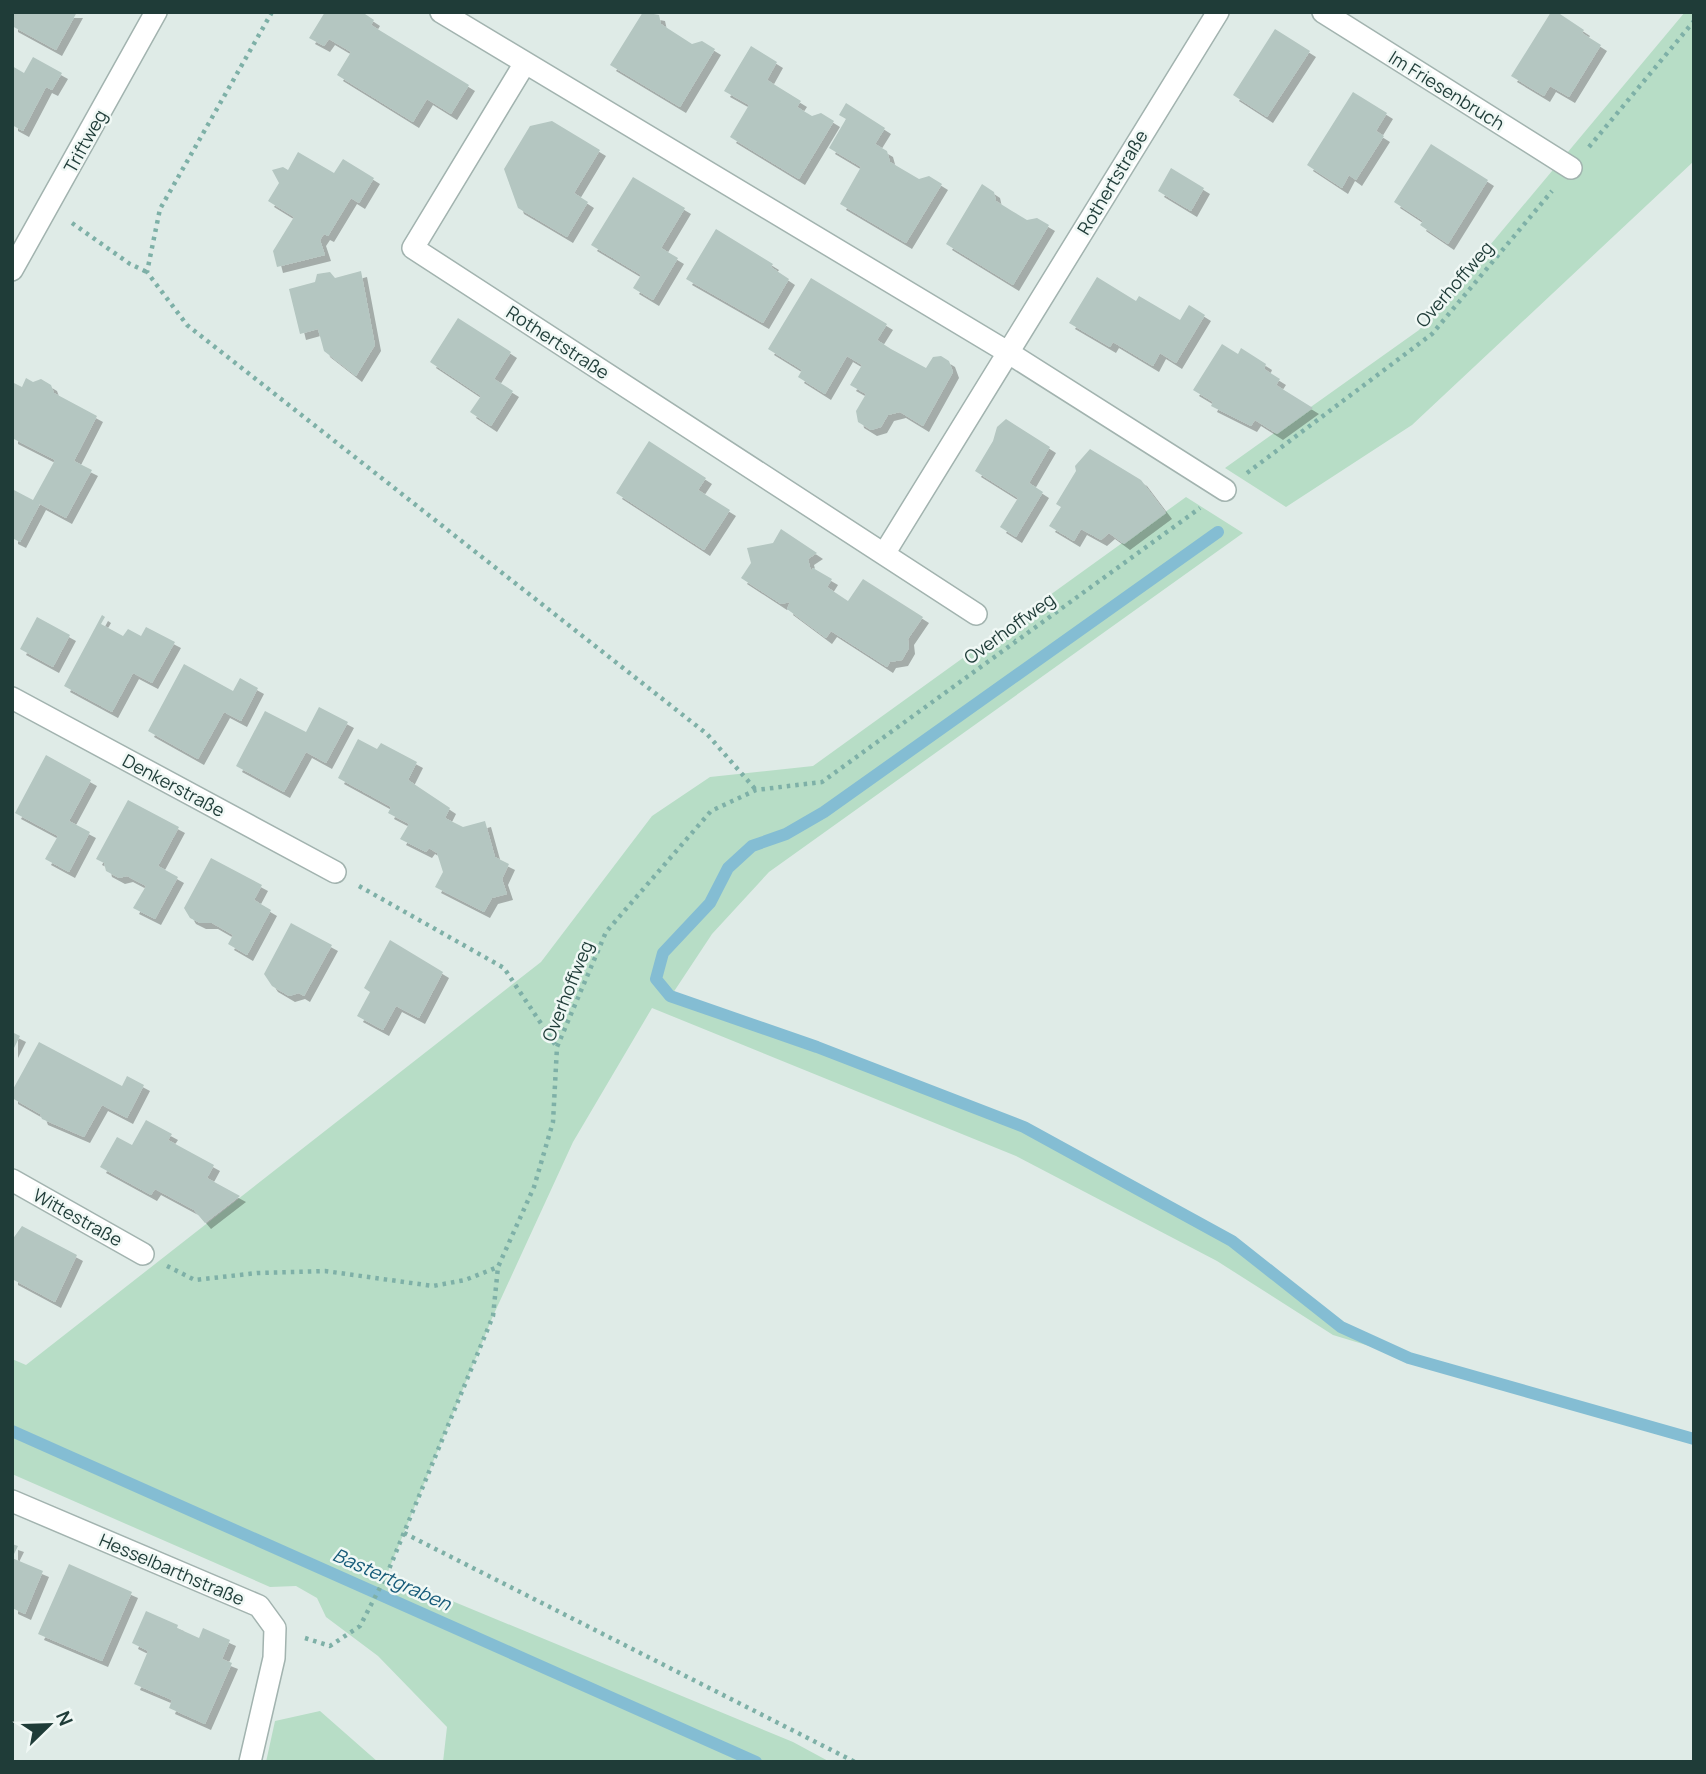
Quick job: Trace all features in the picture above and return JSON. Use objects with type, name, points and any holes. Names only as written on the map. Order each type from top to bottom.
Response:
[{"type":"street","name":"Triftweg","points":[[12,270],[156,12]]},
{"type":"street","points":[[441,12],[1009,353],[1225,490]]},
{"type":"street","name":"Rothertstraße","points":[[884,554],[1218,12]]},
{"type":"street","name":"Im Friesenbruch","points":[[1323,12],[1571,168]]},
{"type":"street","name":"Rothertstraße","points":[[525,63],[413,248],[976,614]]},
{"type":"street","name":"Denkerstraße","points":[[12,698],[335,872]]},
{"type":"street","name":"Wittestraße","points":[[12,1180],[143,1254]]},
{"type":"street","name":"Hesselbarthstraße","points":[[12,1501],[259,1606],[275,1628]]},
{"type":"street","points":[[250,1762],[274,1658],[275,1628]]},
{"type":"path","points":[[148,272],[160,209],[272,12]]},
{"type":"path","name":"Overhoffweg","points":[[275,1628],[330,1646],[360,1626],[387,1574],[493,1316],[498,1267],[534,1187],[553,1122],[557,1047],[606,932],[711,811],[756,790],[822,782],[1225,490],[1432,334],[1694,21]]},
{"type":"path","points":[[49,206],[130,264],[148,272],[187,325],[707,734],[756,790]]},
{"type":"path","points":[[335,872],[504,968],[557,1047]]},
{"type":"path","points":[[143,1254],[195,1280],[257,1273],[325,1271],[433,1286],[465,1280],[498,1267]]},
{"type":"path","points":[[404,1533],[855,1762]]},
{"type":"green space","points":[[1685,12],[1694,12],[1694,161],[1412,425],[1286,507],[1225,468],[1419,330]]},
{"type":"green space","points":[[1186,497],[1243,533],[769,872],[712,934],[671,996],[817,1047],[1024,1127],[1232,1241],[1341,1327],[1409,1358],[1333,1335],[1217,1261],[1016,1156],[652,1008],[573,1142],[493,1316],[387,1574],[793,1742],[830,1762],[443,1762],[447,1727],[378,1656],[326,1617],[317,1598],[296,1586],[270,1587],[12,1474],[12,1359],[26,1365],[541,962],[652,816],[710,777],[813,766]]},
{"type":"green space","points":[[320,1711],[378,1762],[266,1762],[275,1721]]},
{"type":"building","points":[[12,12],[77,12],[56,50],[12,26]]},
{"type":"building","points":[[325,12],[362,12],[374,20],[371,25],[469,85],[451,114],[427,99],[413,122],[337,75],[351,52],[329,39],[324,46],[309,38]]},
{"type":"building","points":[[643,12],[659,15],[661,24],[692,44],[702,41],[715,49],[680,107],[610,65]]},
{"type":"building","points":[[1551,12],[1557,12],[1601,45],[1569,97],[1550,86],[1544,96],[1511,76]]},
{"type":"building","points":[[1275,29],[1310,51],[1267,117],[1233,95]]},
{"type":"building","points":[[751,46],[777,62],[767,80],[801,101],[797,107],[812,116],[821,113],[834,121],[799,179],[730,137],[749,105],[724,91]]},
{"type":"building","points":[[33,57],[62,73],[52,90],[46,87],[23,131],[12,125],[12,66],[24,73]]},
{"type":"building","points":[[1353,92],[1387,113],[1376,131],[1384,136],[1356,180],[1349,175],[1342,188],[1307,165]]},
{"type":"building","points":[[846,103],[885,128],[875,144],[887,151],[890,162],[919,179],[929,176],[942,184],[906,243],[840,204],[861,167],[829,148],[846,119],[839,115]]},
{"type":"building","points":[[552,121],[600,150],[574,193],[588,202],[567,237],[518,208],[504,169],[530,126]]},
{"type":"building","points":[[1431,144],[1488,180],[1448,244],[1420,225],[1423,221],[1394,202]]},
{"type":"building","points":[[298,152],[334,173],[343,159],[374,178],[359,203],[351,198],[328,236],[324,234],[320,240],[325,255],[277,267],[273,251],[294,217],[268,201],[279,183],[272,170],[283,167],[288,170]]},
{"type":"building","points":[[1171,168],[1204,188],[1191,211],[1158,191]]},
{"type":"building","points":[[633,177],[685,208],[661,248],[678,258],[653,300],[633,288],[641,275],[591,245]]},
{"type":"building","points":[[982,184],[994,192],[996,201],[1012,211],[1027,220],[1037,218],[1049,225],[1013,285],[946,244]]},
{"type":"building","points":[[716,229],[773,264],[771,267],[789,279],[763,323],[686,279]]},
{"type":"building","points":[[361,271],[375,345],[356,376],[324,351],[318,329],[300,334],[289,289],[315,282],[317,274],[330,272],[335,278]]},
{"type":"building","points":[[1097,277],[1136,301],[1139,296],[1180,320],[1189,305],[1205,315],[1176,363],[1160,353],[1153,366],[1113,342],[1110,347],[1069,323]]},
{"type":"building","points":[[811,278],[887,324],[877,340],[891,349],[926,368],[933,357],[941,356],[949,361],[953,372],[923,426],[900,412],[888,415],[881,427],[871,430],[858,422],[856,411],[866,394],[850,385],[862,365],[847,356],[825,394],[798,377],[802,370],[768,349]]},
{"type":"building","points":[[458,318],[511,352],[494,379],[513,391],[491,426],[470,412],[481,396],[430,362]]},
{"type":"building","points":[[1222,344],[1238,354],[1241,348],[1266,364],[1264,369],[1280,379],[1276,385],[1313,408],[1277,434],[1255,420],[1251,426],[1211,406],[1213,402],[1193,390]]},
{"type":"building","points":[[26,378],[33,382],[41,379],[51,385],[54,393],[97,416],[74,461],[92,470],[66,518],[40,504],[20,542],[12,538],[12,489],[33,500],[55,460],[12,438],[12,382],[22,387]]},
{"type":"building","points":[[1006,419],[1050,447],[1029,483],[1043,492],[1016,537],[1000,527],[1018,498],[975,471],[993,441],[997,427]]},
{"type":"building","points":[[649,441],[706,478],[698,490],[730,510],[704,550],[616,493]]},
{"type":"building","points":[[1090,449],[1141,480],[1166,513],[1124,544],[1109,533],[1101,540],[1081,529],[1074,541],[1049,526],[1061,507],[1056,504],[1076,471],[1075,466]]},
{"type":"building","points":[[781,529],[817,553],[808,559],[811,571],[813,568],[832,579],[827,587],[848,601],[863,579],[923,617],[908,639],[909,648],[902,660],[890,662],[887,667],[831,631],[826,638],[787,609],[790,602],[781,604],[741,578],[751,563],[747,548],[773,543]]},
{"type":"building","points":[[102,615],[105,617],[101,624],[123,636],[128,629],[141,636],[146,627],[175,642],[152,683],[133,673],[112,712],[64,686]]},
{"type":"building","points":[[37,617],[70,635],[53,667],[20,649]]},
{"type":"building","points":[[184,664],[233,691],[240,678],[258,688],[241,721],[224,712],[198,759],[148,731]]},
{"type":"building","points":[[319,707],[348,722],[326,763],[306,752],[284,792],[236,766],[265,711],[306,732]]},
{"type":"building","points":[[358,739],[377,749],[381,743],[417,762],[408,780],[450,808],[445,818],[463,827],[485,821],[495,857],[509,864],[502,879],[507,894],[492,898],[484,912],[435,887],[443,872],[437,853],[429,848],[426,852],[400,839],[409,824],[388,813],[391,807],[338,778]]},
{"type":"building","points":[[46,755],[91,780],[69,821],[90,832],[69,872],[45,859],[58,836],[15,813]]},
{"type":"building","points":[[128,800],[179,827],[158,866],[178,877],[155,919],[133,908],[146,886],[127,876],[119,878],[106,871],[104,863],[96,859]]},
{"type":"building","points":[[211,858],[262,885],[254,900],[271,910],[247,955],[228,944],[233,935],[212,923],[200,923],[190,918],[184,908]]},
{"type":"building","points":[[291,923],[332,945],[304,996],[299,993],[289,996],[272,986],[264,974]]},
{"type":"building","points":[[390,940],[443,972],[419,1018],[396,1006],[383,1030],[357,1016],[370,992],[364,988]]},
{"type":"building","points":[[12,1032],[20,1036],[12,1052]]},
{"type":"building","points":[[39,1042],[122,1086],[127,1076],[144,1085],[127,1118],[102,1105],[84,1137],[42,1119],[40,1114],[12,1098],[12,1091]]},
{"type":"building","points":[[146,1120],[172,1134],[168,1140],[214,1165],[207,1178],[240,1196],[205,1223],[194,1210],[155,1189],[151,1195],[100,1167],[117,1137],[132,1145]]},
{"type":"building","points":[[22,1226],[77,1255],[55,1302],[12,1279],[12,1240]]},
{"type":"building","points":[[12,1544],[18,1546],[12,1558]]},
{"type":"building","points":[[12,1558],[43,1571],[25,1614],[12,1608]]},
{"type":"building","points":[[69,1564],[132,1592],[102,1661],[38,1634]]},
{"type":"building","points":[[146,1611],[199,1638],[203,1628],[230,1640],[222,1659],[232,1663],[205,1724],[169,1708],[172,1700],[134,1684],[148,1651],[132,1643]]},
{"type":"waterway","points":[[1218,532],[824,812],[786,834],[752,846],[728,868],[710,903],[663,953],[656,979],[670,996],[817,1047],[1024,1127],[1232,1241],[1341,1327],[1409,1358],[1694,1439]]},
{"type":"waterway","name":"Bastertgraben","points":[[12,1431],[756,1762]]}]
